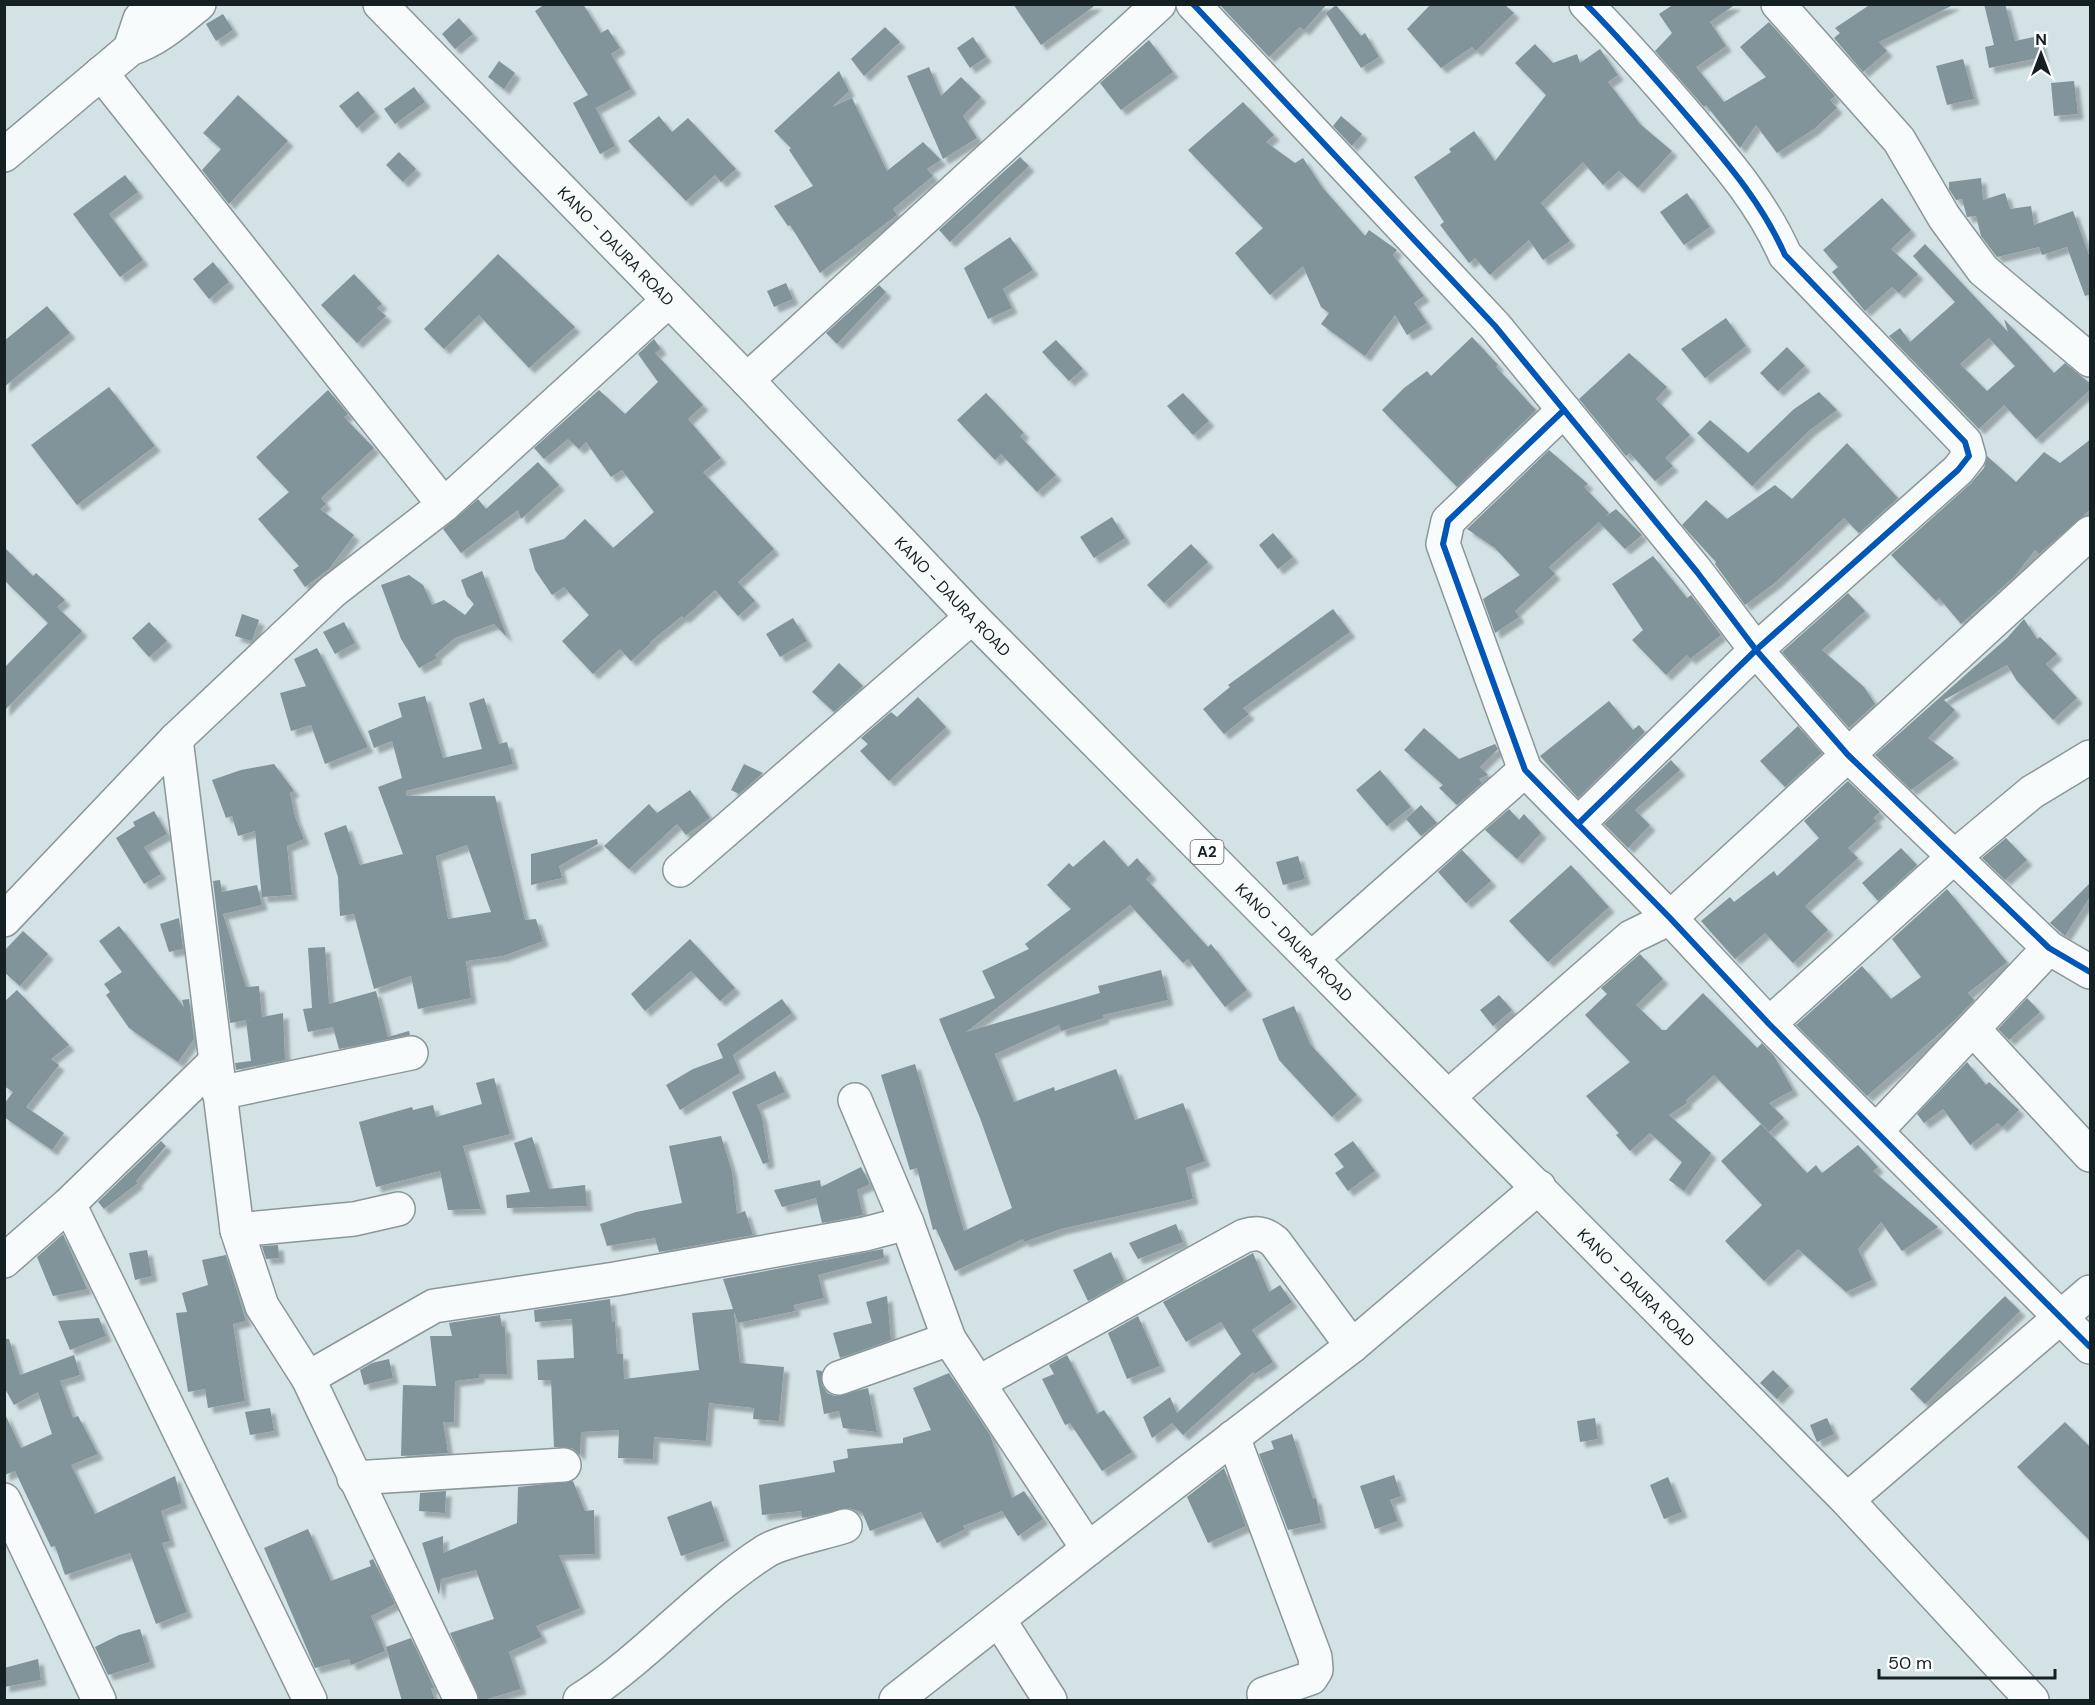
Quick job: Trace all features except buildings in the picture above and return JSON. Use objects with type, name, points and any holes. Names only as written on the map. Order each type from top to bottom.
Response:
[{"type":"main road","points":[[130,48],[140,19],[155,4]]},
{"type":"main road","points":[[4,154],[130,48],[149,43],[199,4]]},
{"type":"main road","name":"KANO - DAURA ROAD","points":[[380,4],[747,380],[972,616],[1539,1186],[1847,1500],[2032,1701]]},
{"type":"main road","points":[[747,380],[1159,4]]},
{"type":"main road","points":[[1193,4],[1495,326],[1696,572],[1756,650],[1848,755],[2049,948],[2091,972]]},
{"type":"main road","points":[[1578,824],[1756,650],[1958,470],[1969,456],[1965,442],[1785,255],[1773,227],[1738,177],[1637,58],[1587,4]]},
{"type":"main road","points":[[1778,4],[1899,140],[1944,217],[1983,270],[2091,360]]},
{"type":"main road","points":[[100,73],[444,505]]},
{"type":"main road","points":[[4,920],[176,739],[333,591],[444,505],[669,300]]},
{"type":"main road","points":[[1564,410],[1448,521],[1443,544],[1526,770],[1769,1024],[2091,1347]]},
{"type":"main road","points":[[1448,1097],[1631,937],[1670,918],[2091,533]]},
{"type":"main road","points":[[680,870],[972,616]]},
{"type":"main road","points":[[176,739],[216,1078],[237,1230],[262,1306],[308,1378],[461,1701]]},
{"type":"main road","points":[[1769,1024],[1954,857],[2032,792],[2091,757]]},
{"type":"main road","points":[[1312,958],[1526,770]]},
{"type":"main road","points":[[1877,1130],[2049,948]]},
{"type":"main road","points":[[1973,1029],[2091,1155]]},
{"type":"main road","points":[[4,1261],[216,1078],[411,1053]]},
{"type":"main road","points":[[855,1100],[907,1224],[949,1339],[1088,1548]]},
{"type":"main road","points":[[896,1701],[1088,1548],[1352,1346],[1539,1186]]},
{"type":"main road","points":[[69,1204],[310,1701]]},
{"type":"main road","points":[[237,1230],[354,1219],[398,1209]]},
{"type":"main road","points":[[308,1378],[434,1306],[627,1277],[865,1234],[907,1224]]},
{"type":"main road","points":[[978,1383],[1244,1236],[1256,1233],[1266,1235],[1275,1242],[1352,1346]]},
{"type":"main road","points":[[1847,1500],[2091,1292]]},
{"type":"main road","points":[[839,1378],[949,1339]]},
{"type":"main road","points":[[1233,1437],[1315,1657],[1316,1670],[1311,1678],[1263,1698]]},
{"type":"main road","points":[[354,1478],[564,1465]]},
{"type":"main road","points":[[4,1500],[99,1701]]},
{"type":"main road","points":[[580,1701],[605,1684],[719,1587],[768,1550],[845,1526]]},
{"type":"main road","points":[[999,1620],[1050,1701]]},
{"type":"cycle path","points":[[1193,4],[1495,326],[1697,572],[1756,650],[1848,755],[2049,948],[2090,972]]},
{"type":"cycle path","points":[[1578,824],[1756,650],[1958,470],[1969,456],[1965,442],[1785,255],[1756,202],[1732,170],[1654,78],[1586,4]]},
{"type":"cycle path","points":[[1564,410],[1448,521],[1443,544],[1525,770],[1670,918],[1769,1024],[2090,1347]]}]
